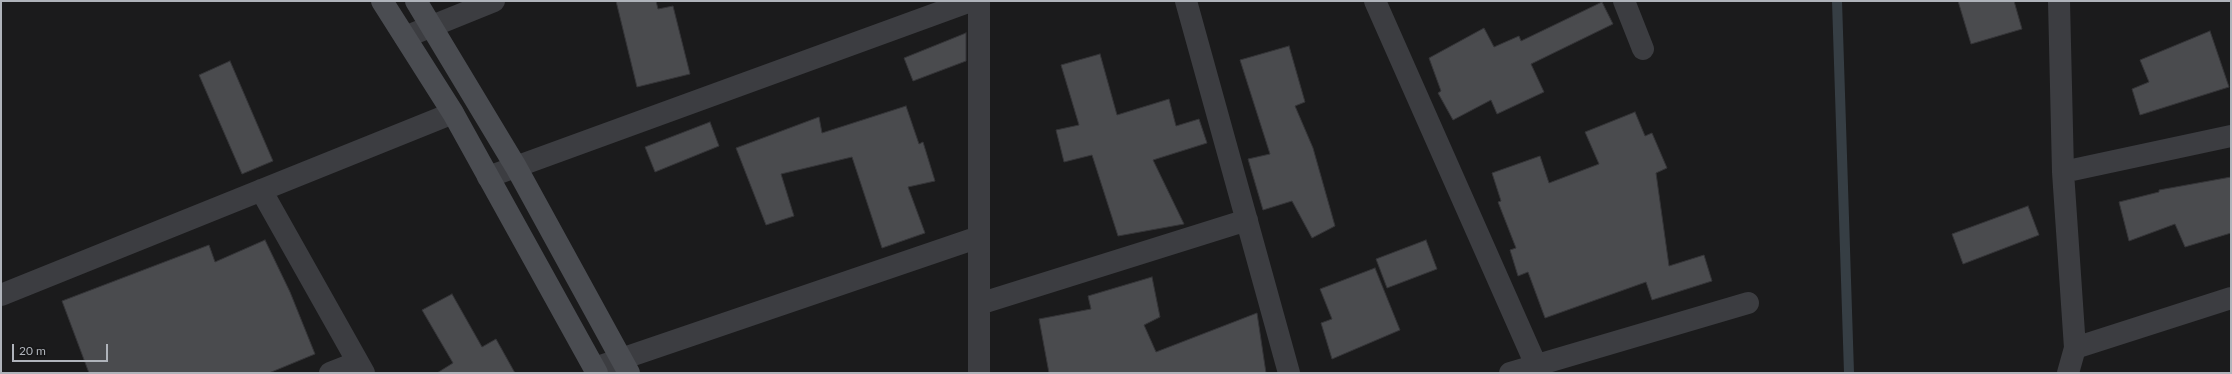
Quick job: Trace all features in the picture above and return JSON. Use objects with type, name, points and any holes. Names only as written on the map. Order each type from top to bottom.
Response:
[{"type":"main road","points":[[382,1],[452,113],[596,371]]},
{"type":"main road","points":[[416,1],[432,25],[516,167],[625,366]]},
{"type":"street","points":[[405,37],[494,1]]},
{"type":"street","points":[[488,177],[971,1]]},
{"type":"street","points":[[979,1],[979,373]]},
{"type":"street","points":[[1186,1],[1289,373]]},
{"type":"street","points":[[1375,1],[1537,369]]},
{"type":"street","points":[[1624,1],[1643,49]]},
{"type":"street","points":[[2059,1],[2063,172],[2075,348],[2068,373]]},
{"type":"street","points":[[1,295],[452,113]]},
{"type":"street","points":[[2063,172],[2231,136]]},
{"type":"street","points":[[261,190],[361,368],[330,373]]},
{"type":"street","points":[[979,304],[1247,220]]},
{"type":"street","points":[[596,371],[625,366],[978,237]]},
{"type":"street","points":[[2075,348],[2231,298]]},
{"type":"street","points":[[1510,373],[1537,369],[1748,303]]},
{"type":"building","points":[[616,1],[656,1],[658,9],[673,6],[690,74],[637,87]]},
{"type":"building","points":[[1958,1],[2014,1],[2022,29],[1971,44]]},
{"type":"building","points":[[1602,2],[1613,24],[1531,64],[1544,92],[1497,114],[1491,100],[1453,120],[1438,93],[1441,91],[1429,58],[1484,28],[1494,47],[1519,36],[1521,41]]},
{"type":"building","points":[[2210,31],[2229,87],[2140,115],[2132,89],[2149,82],[2140,60]]},
{"type":"building","points":[[966,33],[966,61],[913,81],[904,58]]},
{"type":"building","points":[[1289,46],[1305,102],[1295,106],[1313,148],[1335,226],[1312,238],[1292,201],[1263,210],[1248,159],[1270,154],[1240,60]]},
{"type":"building","points":[[1100,54],[1117,115],[1169,99],[1176,126],[1199,119],[1207,143],[1153,160],[1184,224],[1118,236],[1092,155],[1064,162],[1056,130],[1079,125],[1061,65]]},
{"type":"building","points":[[230,61],[273,161],[242,174],[199,75]]},
{"type":"building","points":[[906,106],[919,144],[923,142],[935,181],[908,187],[925,233],[882,248],[852,157],[781,174],[794,216],[766,225],[736,148],[819,117],[822,133]]},
{"type":"building","points":[[1635,112],[1645,136],[1652,133],[1667,168],[1656,173],[1669,266],[1704,255],[1712,281],[1652,300],[1646,282],[1545,318],[1528,272],[1518,276],[1510,250],[1516,248],[1498,202],[1501,201],[1492,173],[1540,156],[1549,183],[1599,164],[1585,132]]},
{"type":"building","points":[[710,122],[719,146],[655,172],[645,147]]},
{"type":"building","points":[[2231,177],[2231,233],[2185,247],[2175,224],[2129,241],[2119,202],[2159,192],[2159,190]]},
{"type":"building","points":[[2028,206],[2039,235],[1963,264],[1952,234]]},
{"type":"building","points":[[265,240],[290,292],[315,354],[269,373],[89,373],[62,301],[209,245],[215,262]]},
{"type":"building","points":[[1426,240],[1437,269],[1387,288],[1376,259]]},
{"type":"building","points":[[1375,268],[1400,330],[1332,359],[1321,323],[1332,319],[1320,289]]},
{"type":"building","points":[[1152,277],[1160,317],[1144,325],[1156,352],[1257,313],[1266,373],[1049,373],[1039,319],[1091,309],[1088,296]]},
{"type":"building","points":[[452,294],[482,347],[496,339],[515,373],[437,373],[453,363],[422,310]]},
{"type":"waterway","points":[[1837,1],[1849,373]]}]
